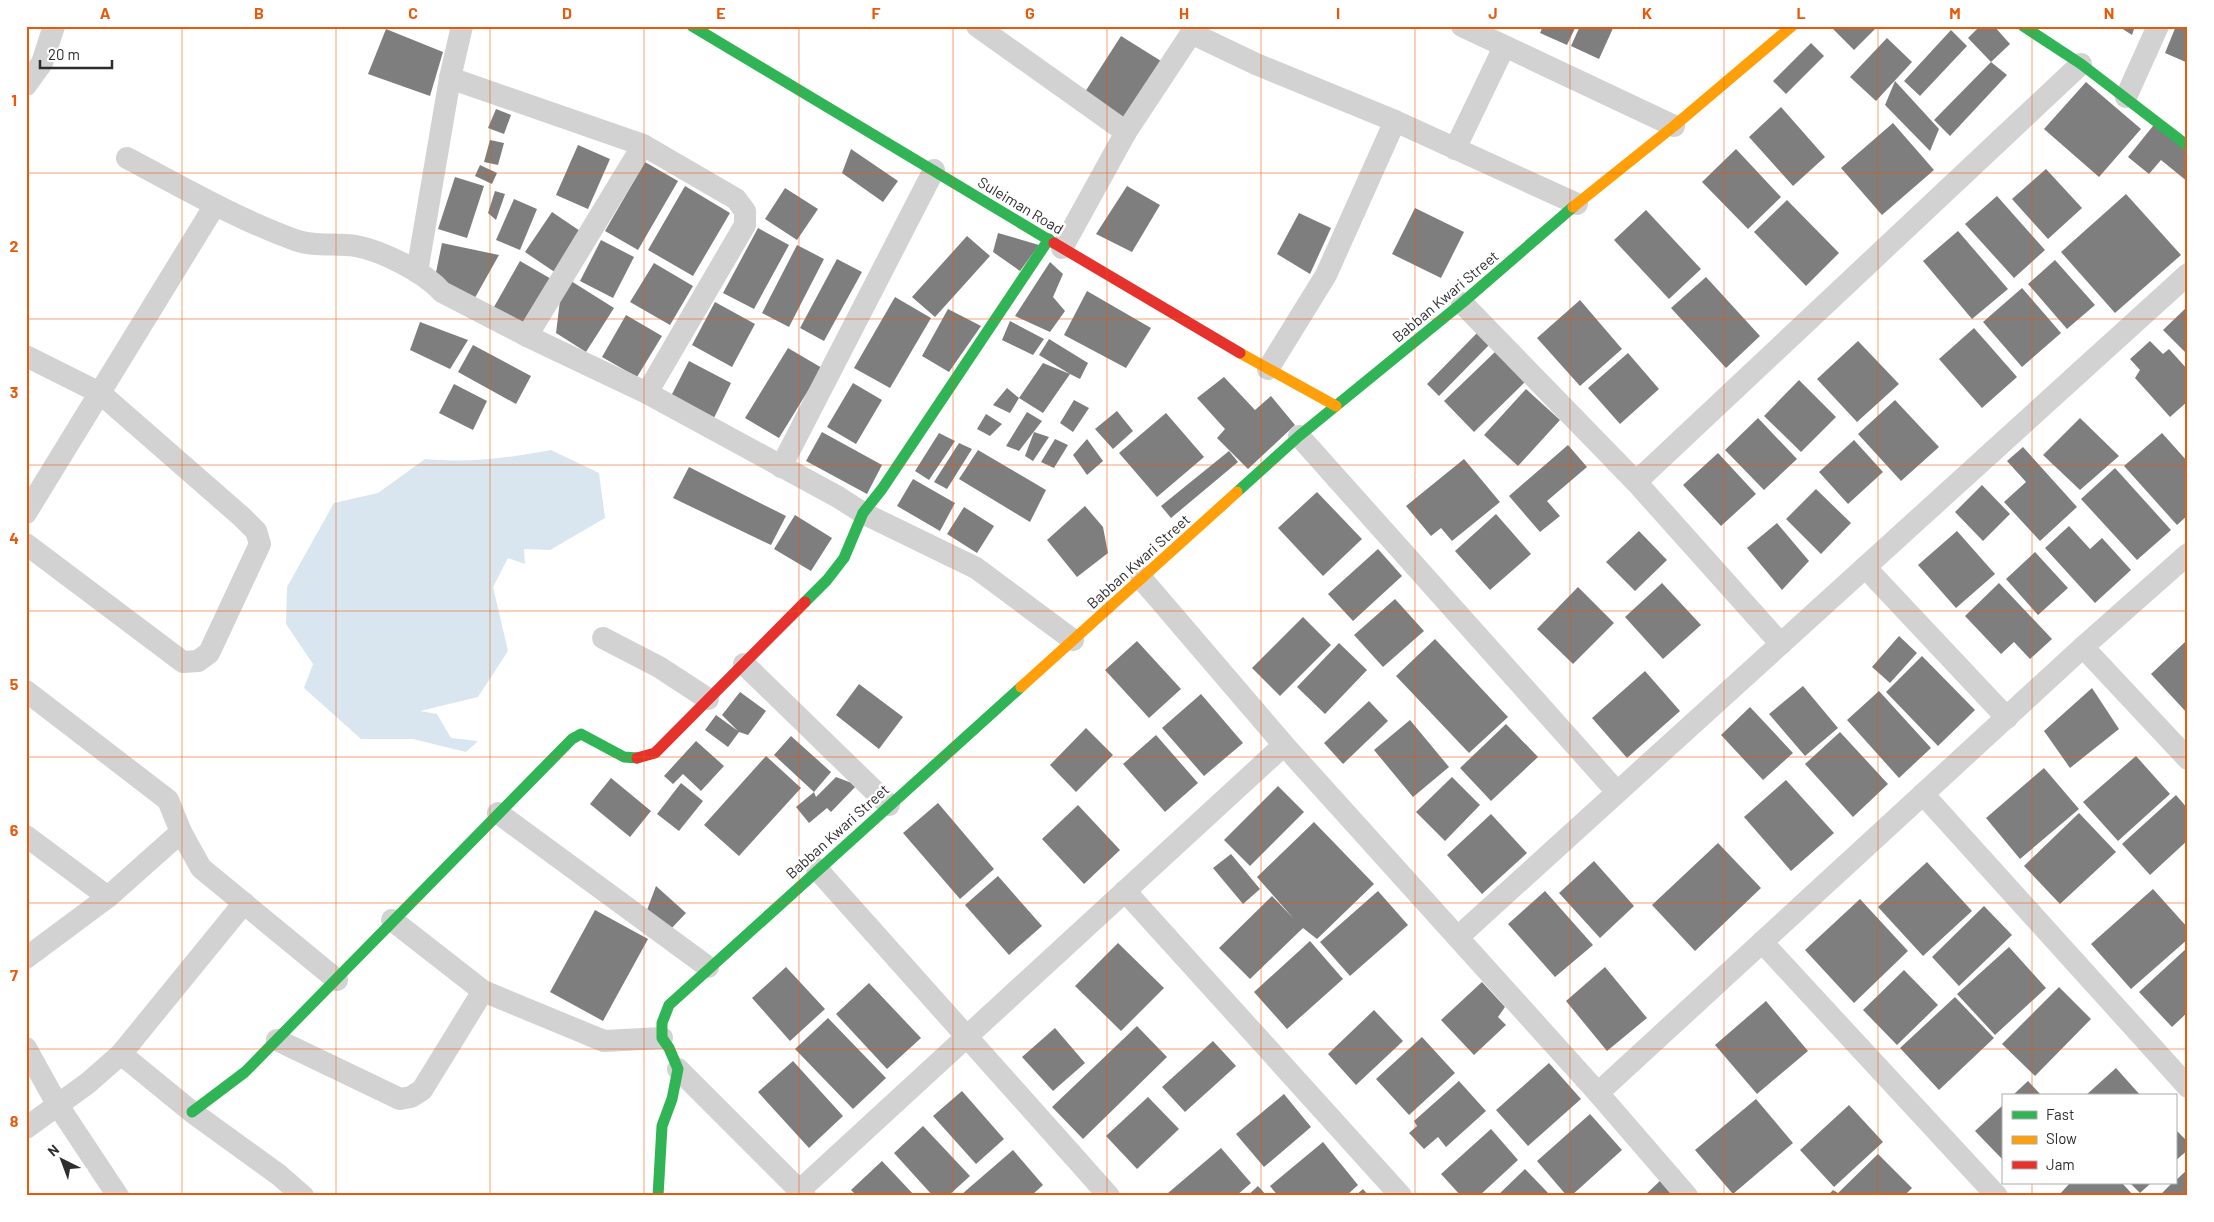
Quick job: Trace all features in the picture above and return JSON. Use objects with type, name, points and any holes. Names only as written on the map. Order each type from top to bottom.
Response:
[{"type":"street","points":[[26,85],[42,63],[54,26]]},
{"type":"street","points":[[417,272],[450,78],[462,26]]},
{"type":"street","name":"Suleiman Road","points":[[692,26],[1268,369],[1336,406]]},
{"type":"street","points":[[977,26],[1126,132]]},
{"type":"street","points":[[1462,26],[1674,126]]},
{"type":"street","name":"Babban Kwari Street","points":[[662,1038],[662,1023],[669,1004],[708,967],[1299,436],[1462,303],[1576,204],[1674,126],[1792,26]]},
{"type":"street","points":[[2023,26],[2081,64],[2188,146]]},
{"type":"street","points":[[2126,97],[2158,26]]},
{"type":"street","points":[[192,1112],[245,1072],[337,980],[392,920],[572,739],[581,734],[590,737],[628,760],[641,760],[655,753],[827,580],[844,558],[863,513],[882,489],[1055,243],[1194,30],[1256,64],[1396,121],[1576,204]]},
{"type":"street","points":[[1455,149],[1504,47]]},
{"type":"street","points":[[1636,482],[2081,64]]},
{"type":"street","points":[[450,78],[643,145],[736,199],[745,211],[745,225],[647,393]]},
{"type":"street","points":[[1268,369],[1326,275],[1396,121]]},
{"type":"street","points":[[527,336],[643,145]]},
{"type":"street","points":[[127,158],[215,205],[297,241],[357,246],[417,272],[434,282],[442,292],[527,336],[647,393],[781,468],[838,497],[863,513],[976,568],[1073,640]]},
{"type":"street","points":[[781,468],[934,170]]},
{"type":"street","points":[[26,513],[215,205]]},
{"type":"street","points":[[1458,937],[2188,274]]},
{"type":"street","points":[[1462,303],[1636,482],[1780,644]]},
{"type":"street","points":[[26,356],[100,393],[256,531],[260,544],[210,653],[198,662],[183,662],[26,544]]},
{"type":"street","points":[[1299,436],[1617,792]]},
{"type":"street","points":[[1598,1093],[2083,647],[2188,554]]},
{"type":"street","points":[[1866,567],[2007,718]]},
{"type":"street","points":[[1141,578],[1284,745],[1598,1093],[1686,1196]]},
{"type":"street","points":[[603,638],[658,667],[708,699]]},
{"type":"street","points":[[2083,647],[2188,759]]},
{"type":"street","points":[[744,664],[889,805]]},
{"type":"street","points":[[26,691],[168,800],[180,832],[201,868],[337,980]]},
{"type":"street","points":[[392,920],[483,991],[604,1041],[662,1038],[669,1048],[678,1069],[803,1193],[966,1037],[1284,745]]},
{"type":"street","points":[[1923,794],[2188,1087]]},
{"type":"street","points":[[498,813],[708,967]]},
{"type":"street","points":[[26,958],[108,897],[180,832]]},
{"type":"street","points":[[26,836],[108,897]]},
{"type":"street","points":[[817,869],[1109,1196]]},
{"type":"street","points":[[1125,891],[1401,1196]]},
{"type":"street","points":[[26,1128],[88,1083],[121,1054],[244,903]]},
{"type":"street","points":[[1762,942],[1997,1196]]},
{"type":"street","points":[[277,1040],[400,1099],[411,1098],[422,1090],[483,991]]},
{"type":"street","points":[[26,1048],[57,1104],[118,1196]]},
{"type":"street","points":[[121,1054],[192,1112],[279,1174],[303,1196]]},
{"type":"street","points":[[658,1196],[662,1126],[672,1099],[678,1069]]},
{"type":"shaded area","points":[[551,450],[599,473],[605,518],[550,550],[524,549],[525,564],[508,558],[493,587],[508,651],[478,697],[420,711],[437,714],[451,738],[478,741],[466,752],[413,739],[361,739],[304,688],[313,664],[286,624],[287,587],[334,503],[378,493],[425,459],[488,459]]},
{"type":"building","points":[[1543,26],[1576,26],[1567,45],[1540,33]]},
{"type":"building","points":[[1580,26],[1614,26],[1599,59],[1571,46]]},
{"type":"building","points":[[1834,26],[1878,26],[1854,50],[1832,28]]},
{"type":"building","points":[[1980,26],[1994,26],[2010,44],[1991,62],[1968,38]]},
{"type":"building","points":[[2118,26],[2135,26],[2132,35]]},
{"type":"building","points":[[2176,26],[2188,26],[2188,63],[2165,53]]},
{"type":"building","points":[[386,29],[443,52],[430,96],[368,74]]},
{"type":"building","points":[[1951,30],[1967,46],[1920,96],[1904,81]]},
{"type":"building","points":[[1121,36],[1161,61],[1125,118],[1085,92]]},
{"type":"building","points":[[1887,38],[1912,62],[1876,101],[1850,77]]},
{"type":"building","points":[[1811,43],[1824,56],[1786,94],[1773,81]]},
{"type":"building","points":[[1991,62],[2007,75],[1950,136],[1934,120]]},
{"type":"building","points":[[1895,81],[1939,129],[1930,151],[1885,105]]},
{"type":"building","points":[[2086,82],[2141,129],[2099,177],[2044,129]]},
{"type":"building","points":[[1781,107],[1825,157],[1793,186],[1749,137]]},
{"type":"building","points":[[496,109],[511,115],[504,134],[488,128]]},
{"type":"building","points":[[2157,121],[2188,146],[2188,182],[2161,160],[2149,174],[2128,157]]},
{"type":"building","points":[[1893,123],[1934,170],[1882,215],[1841,168]]},
{"type":"building","points":[[490,140],[504,143],[498,165],[484,162]]},
{"type":"building","points":[[578,145],[610,159],[588,209],[556,195]]},
{"type":"building","points":[[851,149],[898,181],[883,202],[842,173]]},
{"type":"building","points":[[1736,149],[1781,197],[1748,229],[1702,182]]},
{"type":"building","points":[[645,162],[678,181],[638,250],[605,231]]},
{"type":"building","points":[[480,165],[497,173],[492,184],[475,176]]},
{"type":"building","points":[[2046,169],[2082,208],[2048,239],[2012,199]]},
{"type":"building","points":[[455,177],[484,186],[467,238],[438,229]]},
{"type":"building","points":[[685,186],[730,213],[693,276],[648,250]]},
{"type":"building","points":[[1127,186],[1160,205],[1132,252],[1096,234]]},
{"type":"building","points":[[785,188],[818,209],[797,240],[765,219]]},
{"type":"building","points":[[495,191],[505,194],[496,220],[488,213]]},
{"type":"building","points":[[2126,194],[2181,255],[2115,313],[2061,252]]},
{"type":"building","points":[[1997,196],[2045,250],[2014,278],[1965,224]]},
{"type":"building","points":[[514,199],[537,209],[520,250],[496,240]]},
{"type":"building","points":[[1787,200],[1839,253],[1806,286],[1754,232]]},
{"type":"building","points":[[1415,208],[1464,232],[1441,278],[1392,254]]},
{"type":"building","points":[[1646,210],[1701,269],[1669,299],[1614,240]]},
{"type":"building","points":[[552,212],[583,233],[556,273],[525,252]]},
{"type":"building","points":[[1299,213],[1331,228],[1310,274],[1277,254]]},
{"type":"building","points":[[758,228],[789,245],[754,309],[723,293]]},
{"type":"building","points":[[1958,231],[2008,289],[1972,319],[1923,261]]},
{"type":"building","points":[[998,233],[1039,245],[1020,271],[993,252]]},
{"type":"building","points":[[967,236],[990,256],[935,317],[912,297]]},
{"type":"building","points":[[601,240],[634,257],[613,298],[580,281]]},
{"type":"building","points":[[442,243],[499,255],[472,303],[434,282]]},
{"type":"building","points":[[797,245],[824,259],[789,327],[762,313]]},
{"type":"building","points":[[837,259],[862,272],[824,341],[800,328]]},
{"type":"building","points":[[2055,260],[2095,305],[2067,329],[2028,284]]},
{"type":"building","points":[[520,261],[553,280],[524,333],[490,314]]},
{"type":"building","points":[[1050,262],[1063,274],[1053,297],[1065,311],[1050,332],[1015,316]]},
{"type":"building","points":[[654,263],[693,286],[670,325],[630,302]]},
{"type":"building","points":[[563,276],[614,308],[586,352],[556,333]]},
{"type":"building","points":[[1706,277],[1760,336],[1726,368],[1671,308]]},
{"type":"building","points":[[2022,288],[2061,333],[2022,367],[1983,322]]},
{"type":"building","points":[[1087,291],[1151,328],[1126,368],[1064,335]]},
{"type":"building","points":[[895,297],[931,318],[890,388],[854,368]]},
{"type":"building","points":[[1580,300],[1622,349],[1580,386],[1537,338]]},
{"type":"building","points":[[715,302],[755,324],[732,367],[692,345]]},
{"type":"building","points":[[2188,306],[2188,355],[2163,330]]},
{"type":"building","points":[[948,309],[981,326],[949,372],[922,356]]},
{"type":"building","points":[[626,315],[662,336],[637,377],[602,357]]},
{"type":"building","points":[[1010,321],[1044,339],[1033,355],[1002,340]]},
{"type":"building","points":[[420,322],[468,340],[450,369],[410,350]]},
{"type":"building","points":[[1974,328],[2017,377],[1982,408],[1939,359]]},
{"type":"building","points":[[1478,332],[1490,344],[1439,396],[1427,384]]},
{"type":"building","points":[[1049,339],[1088,363],[1080,379],[1039,355]]},
{"type":"building","points":[[1858,341],[1899,384],[1857,422],[1817,379]]},
{"type":"building","points":[[2150,341],[2163,354],[2169,349],[2188,370],[2188,401],[2170,417],[2135,378],[2140,370],[2130,359]]},
{"type":"building","points":[[473,345],[531,376],[516,404],[458,372]]},
{"type":"building","points":[[788,348],[822,368],[779,438],[745,418]]},
{"type":"building","points":[[1496,351],[1526,381],[1474,432],[1444,401]]},
{"type":"building","points":[[1628,353],[1659,389],[1620,424],[1588,388]]},
{"type":"building","points":[[689,361],[731,383],[712,422],[669,400]]},
{"type":"building","points":[[1043,363],[1070,374],[1043,413],[1019,398]]},
{"type":"building","points":[[1224,377],[1255,410],[1271,396],[1295,425],[1248,469],[1217,438],[1225,429],[1197,398]]},
{"type":"building","points":[[1799,380],[1836,417],[1801,452],[1764,416]]},
{"type":"building","points":[[853,383],[882,400],[856,444],[827,427]]},
{"type":"building","points":[[454,384],[487,401],[473,430],[439,413]]},
{"type":"building","points":[[1007,388],[1019,398],[1010,413],[993,405]]},
{"type":"building","points":[[1526,389],[1560,420],[1518,466],[1484,435]]},
{"type":"building","points":[[1074,400],[1089,408],[1073,432],[1060,423]]},
{"type":"building","points":[[1895,400],[1939,447],[1901,481],[1858,434]]},
{"type":"building","points":[[1117,411],[1133,431],[1113,449],[1095,429]]},
{"type":"building","points":[[1027,412],[1042,421],[1019,451],[1006,446]]},
{"type":"building","points":[[1166,413],[1204,457],[1157,497],[1119,453]]},
{"type":"building","points":[[986,414],[1002,424],[990,436],[977,429]]},
{"type":"building","points":[[1758,418],[1797,459],[1764,490],[1725,450]]},
{"type":"building","points":[[2080,418],[2119,456],[2080,490],[2043,455]]},
{"type":"building","points":[[822,432],[882,465],[867,494],[806,461]]},
{"type":"building","points":[[1034,432],[1049,437],[1033,461],[1025,456]]},
{"type":"building","points":[[939,433],[955,441],[929,480],[915,471]]},
{"type":"building","points":[[2162,433],[2188,462],[2188,515],[2177,525],[2124,466]]},
{"type":"building","points":[[1055,439],[1068,445],[1054,468],[1041,462]]},
{"type":"building","points":[[1087,439],[1103,461],[1087,475],[1073,455]]},
{"type":"building","points":[[1854,440],[1883,472],[1848,504],[1819,472]]},
{"type":"building","points":[[959,443],[972,449],[947,489],[934,482]]},
{"type":"building","points":[[1568,445],[1587,467],[1547,501],[1560,516],[1540,532],[1509,496]]},
{"type":"building","points":[[2023,447],[2077,507],[2040,541],[2004,502],[2026,482],[2007,461]]},
{"type":"building","points":[[978,450],[1046,490],[1030,522],[959,479]]},
{"type":"building","points":[[1229,451],[1238,462],[1171,518],[1161,506]]},
{"type":"building","points":[[1718,453],[1756,494],[1721,526],[1683,485]]},
{"type":"building","points":[[1464,459],[1500,502],[1452,541],[1441,528],[1431,536],[1406,506]]},
{"type":"building","points":[[689,467],[786,516],[771,545],[673,498]]},
{"type":"building","points":[[2115,468],[2171,530],[2137,560],[2081,499]]},
{"type":"building","points":[[913,479],[955,503],[940,531],[897,506]]},
{"type":"building","points":[[1982,485],[2010,514],[1983,541],[1955,512]]},
{"type":"building","points":[[1816,489],[1851,523],[1821,554],[1786,519]]},
{"type":"building","points":[[1317,492],[1362,539],[1323,576],[1278,528]]},
{"type":"building","points":[[1085,506],[1103,527],[1108,553],[1077,577],[1047,540]]},
{"type":"building","points":[[964,507],[994,526],[977,553],[947,534]]},
{"type":"building","points":[[1496,514],[1531,554],[1490,590],[1455,551]]},
{"type":"building","points":[[795,515],[832,538],[811,571],[774,549]]},
{"type":"building","points":[[1777,523],[1809,561],[1782,590],[1747,548]]},
{"type":"building","points":[[2069,526],[2090,549],[2102,538],[2131,570],[2095,603],[2045,548]]},
{"type":"building","points":[[1639,531],[1667,560],[1635,591],[1606,562]]},
{"type":"building","points":[[1957,531],[1995,574],[1956,608],[1918,565]]},
{"type":"building","points":[[1378,549],[1402,576],[1353,621],[1328,594]]},
{"type":"building","points":[[2035,552],[2068,588],[2038,615],[2006,579]]},
{"type":"building","points":[[1662,583],[1701,625],[1663,659],[1625,617]]},
{"type":"building","points":[[1999,583],[2052,639],[2030,659],[2014,642],[2001,654],[1965,616]]},
{"type":"building","points":[[1578,587],[1614,623],[1573,664],[1537,629]]},
{"type":"building","points":[[1395,599],[1424,631],[1383,667],[1354,635]]},
{"type":"building","points":[[1303,617],[1331,645],[1280,696],[1252,668]]},
{"type":"building","points":[[1899,636],[1917,653],[1890,683],[1872,667]]},
{"type":"building","points":[[1435,639],[1508,717],[1469,753],[1396,676]]},
{"type":"building","points":[[1137,641],[1181,689],[1149,718],[1105,670]]},
{"type":"building","points":[[2185,642],[2188,645],[2188,714],[2151,674]]},
{"type":"building","points":[[1339,643],[1367,670],[1325,714],[1297,687]]},
{"type":"building","points":[[1922,656],[1975,710],[1938,746],[1886,692]]},
{"type":"building","points":[[1645,671],[1680,711],[1627,758],[1592,718]]},
{"type":"building","points":[[859,684],[903,717],[879,749],[836,715]]},
{"type":"building","points":[[1803,686],[1838,728],[1805,756],[1769,714]]},
{"type":"building","points":[[2092,688],[2119,729],[2070,768],[2044,731]]},
{"type":"building","points":[[1879,691],[1931,748],[1899,778],[1847,720]]},
{"type":"building","points":[[740,692],[766,711],[748,735],[739,732],[728,747],[705,730],[716,715],[738,731],[722,715]]},
{"type":"building","points":[[1201,694],[1243,743],[1204,776],[1162,728]]},
{"type":"building","points":[[1369,701],[1388,721],[1343,764],[1324,743]]},
{"type":"building","points":[[1750,707],[1793,753],[1763,780],[1721,735]]},
{"type":"building","points":[[1410,720],[1449,767],[1413,797],[1374,750]]},
{"type":"building","points":[[1506,724],[1538,757],[1491,801],[1460,768]]},
{"type":"building","points":[[1086,728],[1113,755],[1076,792],[1050,765]]},
{"type":"building","points":[[1840,732],[1888,784],[1853,817],[1805,764]]},
{"type":"building","points":[[1156,735],[1198,783],[1165,812],[1123,764]]},
{"type":"building","points":[[791,736],[831,772],[814,792],[774,755]]},
{"type":"building","points":[[696,741],[724,766],[701,791],[683,774],[673,784],[664,776]]},
{"type":"building","points":[[766,756],[801,788],[739,856],[704,825]]},
{"type":"building","points":[[2136,756],[2170,794],[2118,841],[2083,802]]},
{"type":"building","points":[[2044,768],[2079,809],[2020,859],[1986,818]]},
{"type":"building","points":[[836,777],[857,785],[831,812],[827,808],[809,823],[796,807],[814,792],[816,797]]},
{"type":"building","points":[[1452,777],[1480,805],[1445,841],[1416,812]]},
{"type":"building","points":[[611,778],[651,811],[630,837],[590,804]]},
{"type":"building","points":[[1786,780],[1834,833],[1791,871],[1744,817]]},
{"type":"building","points":[[681,783],[703,801],[679,831],[657,814]]},
{"type":"building","points":[[1278,786],[1304,812],[1250,866],[1224,840]]},
{"type":"building","points":[[2176,795],[2188,809],[2188,840],[2150,875],[2122,844]]},
{"type":"building","points":[[938,803],[994,869],[960,899],[903,833]]},
{"type":"building","points":[[1078,805],[1120,850],[1084,884],[1042,839]]},
{"type":"building","points":[[2079,813],[2116,852],[2060,904],[2024,866]]},
{"type":"building","points":[[1491,814],[1527,853],[1482,894],[1447,855]]},
{"type":"building","points":[[1314,822],[1374,884],[1317,939],[1303,928],[1250,979],[1219,948],[1272,896],[1294,919],[1257,877]]},
{"type":"building","points":[[1718,843],[1761,888],[1695,951],[1652,905]]},
{"type":"building","points":[[1231,854],[1260,889],[1243,904],[1213,868]]},
{"type":"building","points":[[1594,861],[1634,906],[1600,938],[1559,893]]},
{"type":"building","points":[[1927,862],[1972,911],[1923,956],[1878,907]]},
{"type":"building","points":[[998,876],[1042,926],[1009,955],[965,905]]},
{"type":"building","points":[[656,886],[686,913],[670,930],[647,910]]},
{"type":"building","points":[[2153,889],[2188,928],[2188,939],[2131,989],[2091,944]]},
{"type":"building","points":[[1378,891],[1408,925],[1350,976],[1320,942]]},
{"type":"building","points":[[1545,891],[1593,945],[1555,977],[1508,924]]},
{"type":"building","points":[[1860,899],[1908,951],[1854,1003],[1805,950]]},
{"type":"building","points":[[1984,906],[2012,935],[1959,986],[1932,957]]},
{"type":"building","points":[[595,910],[648,939],[603,1021],[550,992]]},
{"type":"building","points":[[1310,941],[1343,979],[1287,1029],[1254,992]]},
{"type":"building","points":[[1118,943],[1164,988],[1121,1031],[1075,986]]},
{"type":"building","points":[[2009,947],[2046,988],[1995,1035],[1957,994]]},
{"type":"building","points":[[2188,947],[2188,1012],[2172,1027],[2139,992]]},
{"type":"building","points":[[786,967],[825,1009],[790,1041],[752,998]]},
{"type":"building","points":[[1605,967],[1647,1018],[1607,1051],[1566,1001]]},
{"type":"building","points":[[1904,970],[1938,1005],[1897,1045],[1863,1010]]},
{"type":"building","points":[[1482,982],[1505,1007],[1498,1017],[1506,1025],[1474,1055],[1441,1020]]},
{"type":"building","points":[[869,983],[921,1038],[887,1069],[836,1014]]},
{"type":"building","points":[[2059,987],[2091,1019],[2035,1076],[2002,1044]]},
{"type":"building","points":[[1955,997],[1994,1038],[1939,1090],[1900,1048]]},
{"type":"building","points":[[1766,1001],[1808,1051],[1757,1094],[1715,1045]]},
{"type":"building","points":[[1374,1010],[1403,1041],[1356,1085],[1328,1054]]},
{"type":"building","points":[[828,1018],[886,1078],[853,1109],[795,1049]]},
{"type":"building","points":[[1137,1026],[1167,1057],[1083,1139],[1052,1107]]},
{"type":"building","points":[[1055,1028],[1085,1063],[1053,1091],[1022,1057]]},
{"type":"building","points":[[1422,1037],[1455,1073],[1409,1115],[1376,1079]]},
{"type":"building","points":[[1213,1041],[1236,1066],[1185,1112],[1162,1087]]},
{"type":"building","points":[[793,1061],[843,1116],[809,1148],[758,1092]]},
{"type":"building","points":[[1549,1063],[1581,1099],[1528,1146],[1496,1110]]},
{"type":"building","points":[[2116,1068],[2139,1094],[2087,1094]]},
{"type":"building","points":[[1459,1081],[1486,1111],[1446,1147],[1438,1137],[1424,1149],[1409,1133],[1417,1126],[1414,1121]]},
{"type":"building","points":[[2028,1081],[2040,1094],[2014,1094]]},
{"type":"building","points":[[962,1091],[1004,1139],[976,1164],[933,1116]]},
{"type":"building","points":[[1284,1094],[1311,1127],[1264,1167],[1236,1134]]},
{"type":"building","points":[[1148,1097],[1179,1129],[1137,1169],[1106,1136]]},
{"type":"building","points":[[1756,1099],[1793,1143],[1733,1194],[1695,1150]]},
{"type":"building","points":[[1849,1105],[1883,1142],[1834,1187],[1800,1150]]},
{"type":"building","points":[[2002,1106],[2002,1159],[1975,1131]]},
{"type":"building","points":[[1590,1114],[1622,1150],[1571,1196],[1567,1196],[1537,1161]]},
{"type":"building","points":[[923,1126],[970,1176],[948,1196],[933,1196],[894,1153]]},
{"type":"building","points":[[1491,1129],[1518,1160],[1479,1196],[1461,1196],[1441,1174]]},
{"type":"building","points":[[2176,1130],[2188,1142],[2188,1150],[2176,1160]]},
{"type":"building","points":[[1323,1142],[1358,1185],[1346,1196],[1278,1196],[1270,1186]]},
{"type":"building","points":[[1221,1148],[1251,1183],[1236,1196],[1170,1196],[1168,1193]]},
{"type":"building","points":[[1013,1150],[1043,1185],[1031,1196],[964,1196],[962,1194]]},
{"type":"building","points":[[1878,1154],[1912,1188],[1904,1196],[1827,1196],[1833,1190],[1838,1193]]},
{"type":"building","points":[[882,1161],[915,1196],[857,1196],[851,1190]]},
{"type":"building","points":[[1525,1169],[1551,1196],[1497,1196]]},
{"type":"building","points":[[2188,1169],[2188,1196],[2159,1196],[2171,1184],[2176,1184],[2176,1180]]},
{"type":"building","points":[[1662,1179],[1678,1196],[1644,1196]]},
{"type":"building","points":[[2069,1184],[2123,1184],[2134,1196],[2058,1196]]},
{"type":"building","points":[[2131,1184],[2150,1184],[2140,1193]]},
{"type":"building","points":[[1258,1186],[1267,1196],[1247,1196]]},
{"type":"building","points":[[1363,1189],[1369,1196],[1355,1196]]},
{"type":"traffic: fast","points":[[692,26],[1054,243]]},
{"type":"traffic: fast","points":[[2023,26],[2081,64],[2188,146]]},
{"type":"traffic: fast","points":[[1237,492],[1299,436],[1462,303],[1573,207]]},
{"type":"traffic: fast","points":[[805,602],[827,580],[844,558],[863,513],[882,489],[1049,239]]},
{"type":"traffic: fast","points":[[658,1196],[662,1126],[672,1099],[678,1069],[669,1048],[662,1038],[662,1023],[669,1005],[1021,687]]},
{"type":"traffic: fast","points":[[192,1112],[245,1072],[572,739],[581,734],[624,757],[637,758]]},
{"type":"traffic: slow","points":[[1573,207],[1674,126],[1792,26]]},
{"type":"traffic: slow","points":[[1240,353],[1336,406]]},
{"type":"traffic: slow","points":[[1021,687],[1237,492]]},
{"type":"traffic: jam","points":[[1054,243],[1240,353]]},
{"type":"traffic: jam","points":[[637,758],[655,753],[805,602]]}]
